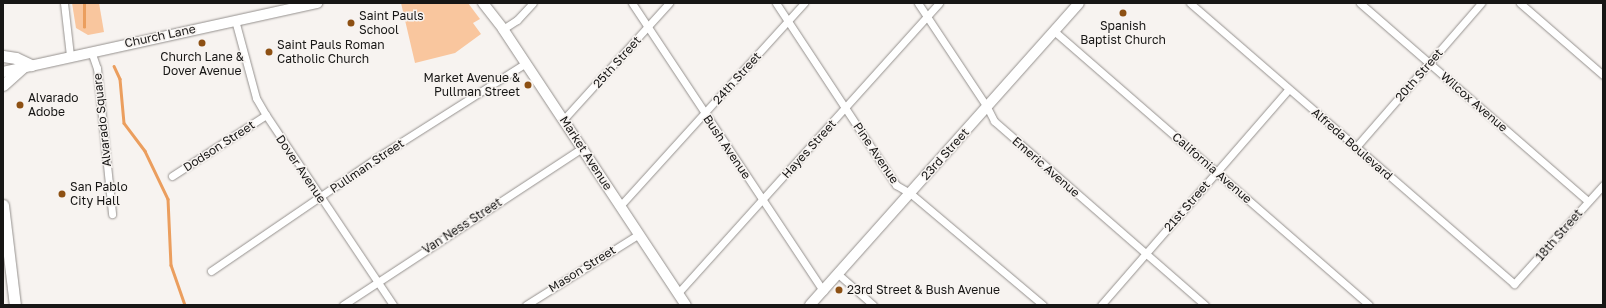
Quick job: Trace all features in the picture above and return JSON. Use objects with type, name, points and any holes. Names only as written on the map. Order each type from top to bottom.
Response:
[{"type":"main road","points":[[3,56],[16,58],[27,66],[3,85]]},
{"type":"main road","points":[[3,212],[14,305]]},
{"type":"street","points":[[64,3],[70,56]]},
{"type":"street","name":"Church Lane","points":[[3,72],[92,51],[318,3]]},
{"type":"street","name":"Market Avenue","points":[[483,3],[526,63],[686,305]]},
{"type":"street","points":[[503,29],[517,20],[533,3]]},
{"type":"street","name":"Bush Avenue","points":[[632,3],[823,291]]},
{"type":"street","name":"25th Street","points":[[563,120],[669,3]]},
{"type":"street","name":"Pine Avenue","points":[[776,3],[896,185],[910,193],[1043,305]]},
{"type":"street","name":"24th Street","points":[[620,206],[804,3]]},
{"type":"street","name":"Emeric Avenue","points":[[918,3],[987,107],[994,121],[1205,305]]},
{"type":"street","name":"Hayes Street","points":[[678,293],[763,201],[939,3]]},
{"type":"street","name":"23rd Street","points":[[810,305],[1079,3]]},
{"type":"street","name":"Alfreda Boulevard","points":[[1190,3],[1514,284]]},
{"type":"street","name":"Wilcox Avenue","points":[[1360,3],[1588,201]]},
{"type":"street","name":"20th Street","points":[[1356,148],[1481,3]]},
{"type":"street","points":[[1520,3],[1603,75]]},
{"type":"street","name":"Dover Avenue","points":[[235,20],[256,98],[266,116],[320,198],[393,305]]},
{"type":"street","name":"California Avenue","points":[[1054,31],[1369,305]]},
{"type":"street","name":"Alvarado Square","points":[[92,51],[97,68],[112,214]]},
{"type":"street","name":"Pullman Street","points":[[211,271],[384,153],[526,63]]},
{"type":"street","name":"21st Street","points":[[1101,305],[1289,89]]},
{"type":"street","name":"Dodson Street","points":[[172,176],[266,116]]},
{"type":"street","name":"Van Ness Street","points":[[343,305],[582,148]]},
{"type":"street","name":"18th Street","points":[[1514,284],[1603,185]]},
{"type":"street","name":"Mason Street","points":[[526,305],[639,234]]},
{"type":"street","points":[[838,274],[873,305]]},
{"type":"shaded area","points":[[72,3],[99,3],[104,32],[88,35],[76,28]]},
{"type":"shaded area","points":[[401,3],[468,3],[480,19],[473,23],[481,34],[455,53],[415,63]]},
{"type":"waterway","points":[[84,3],[84,27]]},
{"type":"waterway","points":[[114,66],[120,79],[124,123],[145,151],[168,199],[171,265],[185,305]]},
{"type":"place","name":"Spanish Baptist Church","points":[[1123,13]]},
{"type":"place","name":"Saint Pauls School","points":[[351,23]]},
{"type":"place","name":"Church Lane & Dover Avenue","points":[[202,43]]},
{"type":"place","name":"Saint Pauls Roman Catholic Church","points":[[269,52]]},
{"type":"place","name":"Market Avenue & Pullman Street","points":[[528,85]]},
{"type":"place","name":"Alvarado Adobe","points":[[20,105]]},
{"type":"place","name":"San Pablo City Hall","points":[[62,194]]},
{"type":"place","name":"23rd Street & Bush Avenue","points":[[839,290]]}]
